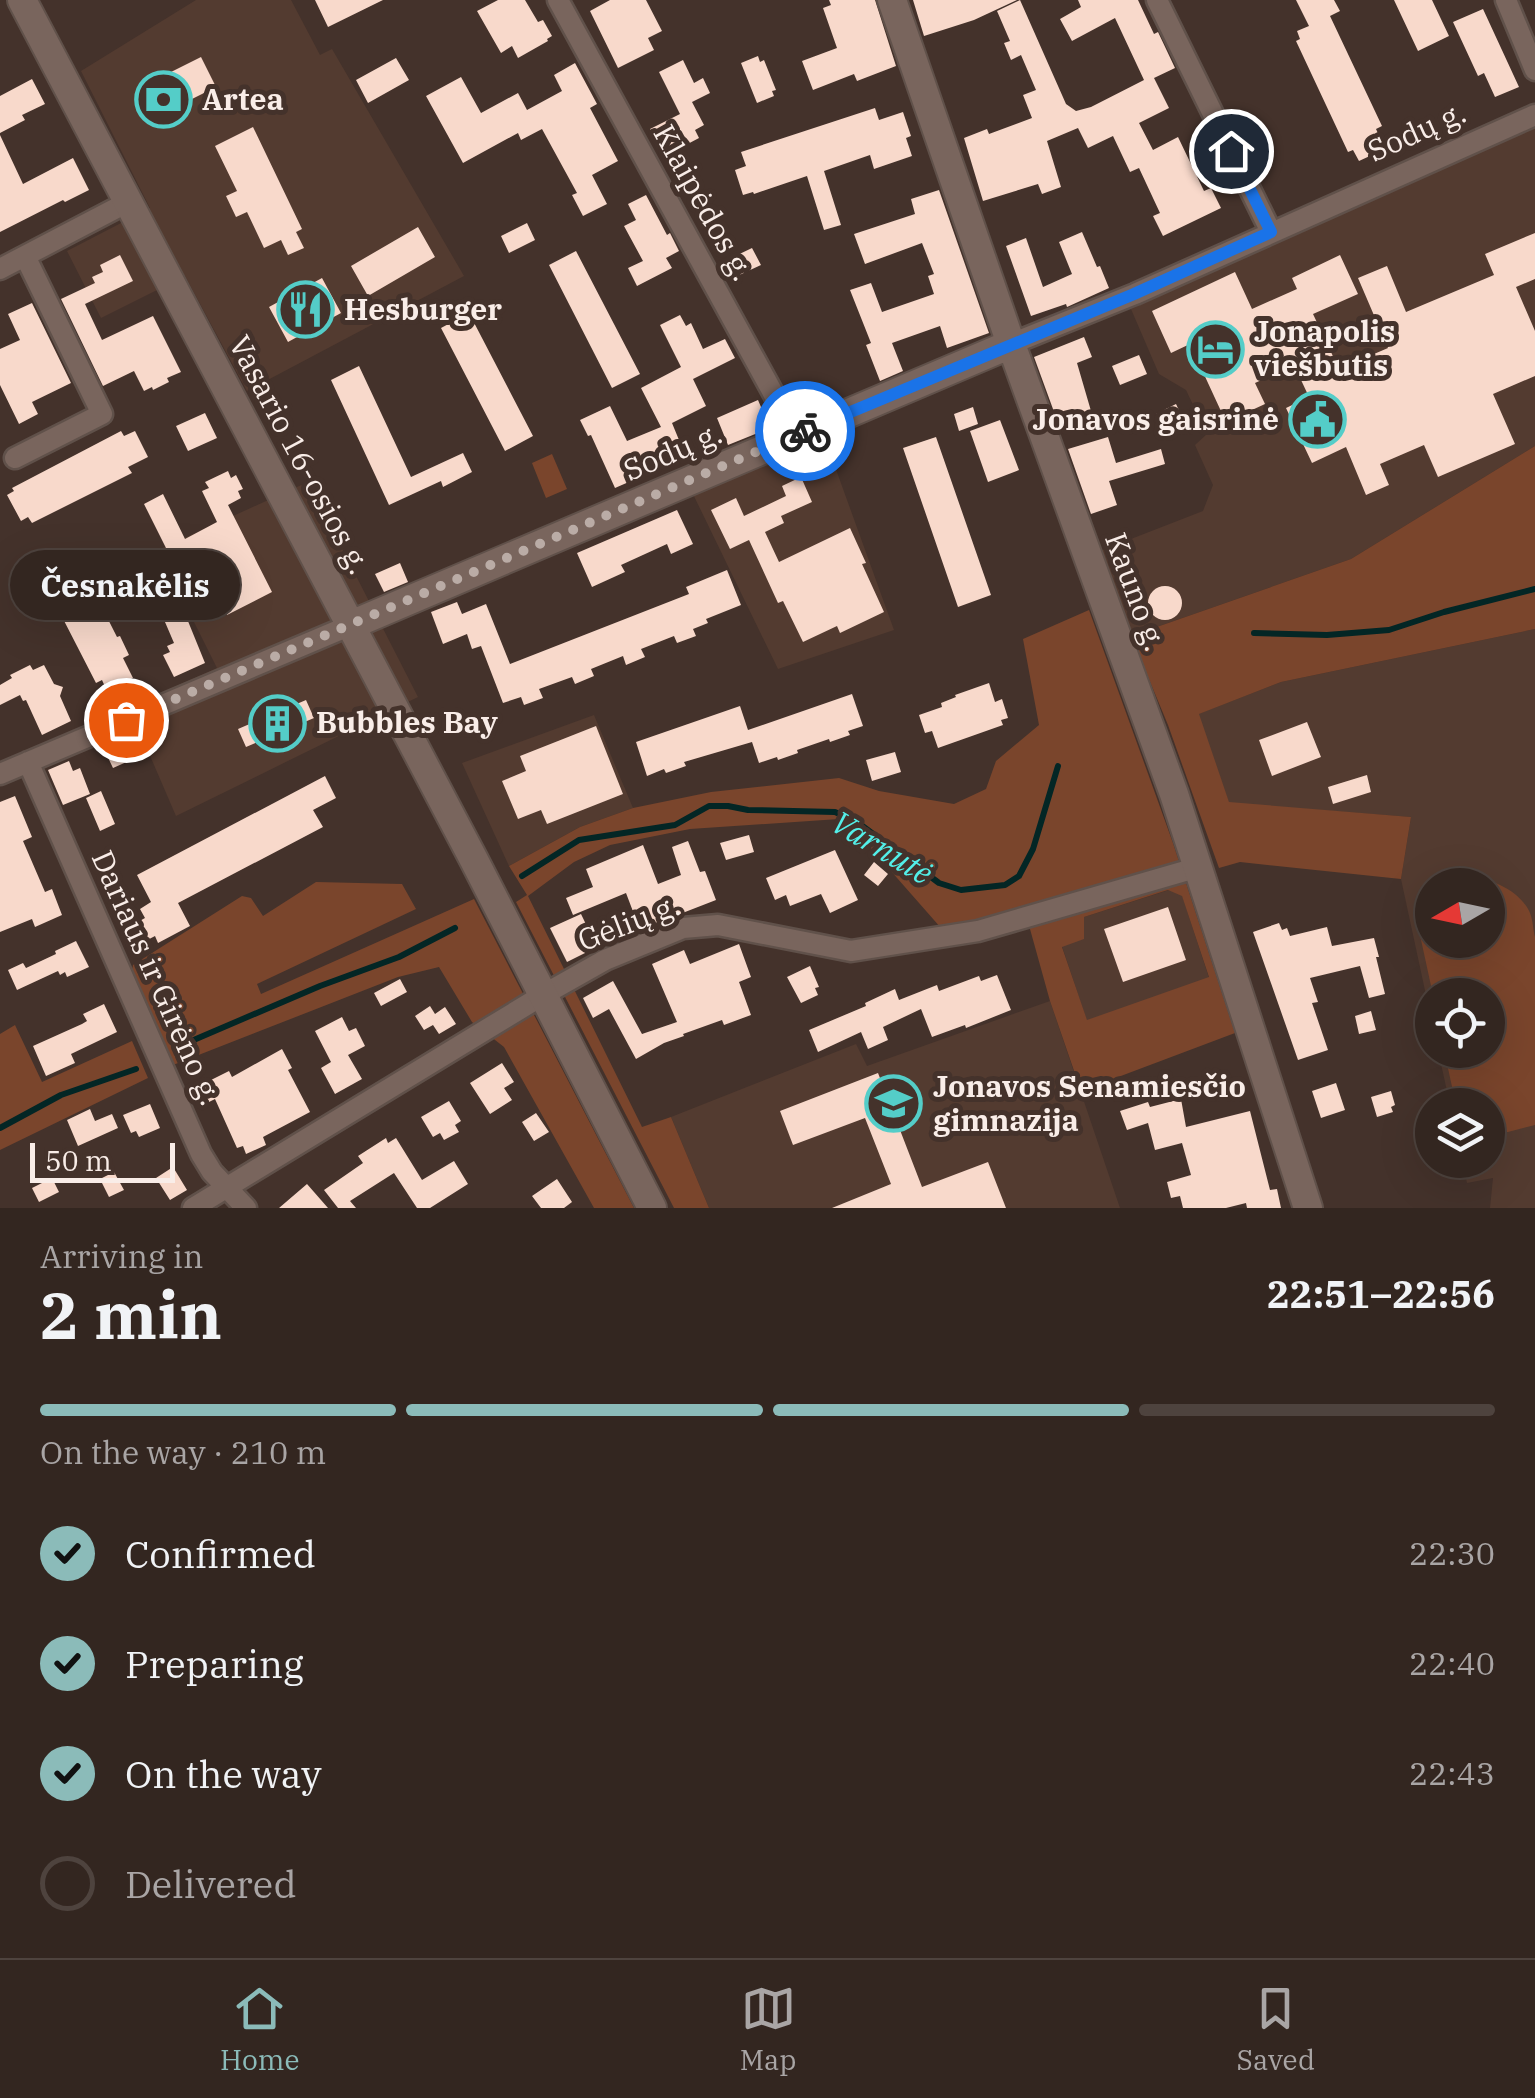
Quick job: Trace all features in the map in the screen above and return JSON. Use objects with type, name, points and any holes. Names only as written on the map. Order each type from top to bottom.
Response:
[{"type":"main road","name":"Vasario 16-osios g.","points":[[22,0],[652,1208]]},
{"type":"main road","name":"Kauno g.","points":[[892,0],[1199,868],[1308,1208]]},
{"type":"main road","name":"Sodų g.","points":[[351,625],[1011,344]]},
{"type":"street","name":"Klaipėdos g.","points":[[558,0],[796,435]]},
{"type":"street","points":[[1157,0],[1271,232]]},
{"type":"street","points":[[1506,0],[1535,70]]},
{"type":"street","name":"Sodų g.","points":[[1011,344],[1134,294],[1535,115]]},
{"type":"street","points":[[0,269],[128,202]]},
{"type":"street","points":[[16,458],[102,414],[25,256]]},
{"type":"street","name":"Sodų g.","points":[[0,774],[351,625]]},
{"type":"street","name":"Dariaus ir Girėno g.","points":[[28,762],[201,1154],[212,1172],[246,1208]]},
{"type":"street","name":"Gėlių g.","points":[[194,1208],[543,994],[605,960],[683,928],[718,925],[851,951],[978,931],[1199,868]]},
{"type":"shaded area","points":[[196,0],[291,0],[320,55],[332,49],[464,276],[247,391],[185,276],[101,318],[67,251],[150,208],[81,71]]},
{"type":"shaded area","points":[[1535,127],[1535,446],[1351,559],[1131,636],[1100,551],[1203,511],[1213,485],[1195,445],[1207,434],[1186,390],[1159,374],[1131,309]]},
{"type":"shaded area","points":[[825,439],[894,630],[778,669],[691,490]]},
{"type":"shaded area","points":[[1535,446],[1535,629],[1281,682],[1199,714],[1229,802],[1411,817],[1401,879],[1240,862],[1219,868],[1168,725],[1131,636],[1351,559]]},
{"type":"shaded area","points":[[552,454],[567,489],[546,498],[532,463]]},
{"type":"shaded area","points":[[308,482],[418,697],[176,816],[129,707],[217,668],[158,550]]},
{"type":"shaded area","points":[[1089,610],[1173,843],[1235,1033],[1081,1091],[1025,911],[941,928],[854,829],[839,819],[690,829],[610,845],[574,862],[528,896],[642,1127],[671,1117],[709,1208],[674,1208],[516,902],[527,895],[509,866],[580,827],[633,808],[711,792],[839,778],[879,791],[954,804],[986,789],[996,761],[1039,725],[1023,639]],"holes":[[[1168,890],[1182,896],[1209,977],[1087,1020],[1062,947],[1084,939],[1084,917]]]},
{"type":"shaded area","points":[[1535,629],[1535,1208],[1490,1208],[1493,1178],[1505,1178],[1505,1088],[1446,1088],[1442,1068],[1505,1068],[1505,978],[1422,978],[1418,958],[1505,958],[1505,868],[1415,868],[1415,944],[1401,879],[1411,817],[1229,803],[1198,714],[1281,682]]},
{"type":"shaded area","points":[[594,715],[633,808],[580,827],[509,866],[462,763]]},
{"type":"shaded area","points":[[316,882],[402,884],[416,909],[257,984],[261,994],[474,899],[634,1208],[594,1208],[504,1047],[472,1022],[439,967],[398,977],[173,1065],[131,976],[133,965],[242,896],[251,898],[263,916]]},
{"type":"shaded area","points":[[1505,888],[1525,905],[1535,937],[1535,1125],[1505,1132],[1505,1088],[1452,1088],[1448,1068],[1505,1068],[1505,978],[1429,978],[1425,958],[1505,958]]},
{"type":"shaded area","points":[[1169,890],[1182,895],[1209,978],[1087,1021],[1062,946],[1084,938],[1084,917]]},
{"type":"shaded area","name":"Jonavos Senamiesčio gimnazija","points":[[1050,1001],[1120,1208],[709,1208],[671,1117],[856,1044],[867,1066]]},
{"type":"shaded area","points":[[15,1025],[42,1082],[132,1041],[148,1078],[0,1150],[0,1034]]},
{"type":"shaded area","points":[[1466,1178],[1493,1178],[1467,1183]]},
{"type":"building","points":[[315,0],[383,0],[328,27]]},
{"type":"building","points":[[498,0],[525,0],[552,36],[518,58],[512,46],[501,53],[477,11]]},
{"type":"building","points":[[610,0],[646,0],[662,31],[648,38],[654,50],[618,68],[590,11]]},
{"type":"building","points":[[829,0],[875,0],[896,66],[857,81],[854,74],[813,90],[802,61],[837,48],[823,8],[831,5]]},
{"type":"building","points":[[913,0],[1017,0],[974,20],[924,36]]},
{"type":"building","points":[[1020,0],[1066,104],[1076,111],[1144,80],[1115,18],[1072,41],[1060,19],[1081,7],[1078,0],[1138,0],[1175,68],[1154,78],[1169,108],[1139,123],[1153,150],[1178,137],[1204,191],[1211,188],[1221,208],[1163,236],[1153,216],[1160,213],[1139,168],[1130,172],[1113,136],[1088,148],[1078,128],[1047,141],[1061,187],[1042,194],[1038,184],[983,201],[964,138],[987,129],[989,134],[1032,118],[1023,95],[1036,90],[1021,55],[1011,60],[1004,43],[1010,41],[997,11]]},
{"type":"building","points":[[1296,0],[1334,0],[1340,11],[1330,16],[1382,126],[1376,129],[1385,149],[1359,161],[1353,150],[1348,152],[1296,41],[1300,39],[1297,31],[1309,26]]},
{"type":"building","points":[[1394,0],[1432,0],[1449,36],[1418,51]]},
{"type":"building","points":[[1483,9],[1519,87],[1495,97],[1484,73],[1478,76],[1453,22]]},
{"type":"building","points":[[758,56],[760,62],[764,60],[776,90],[772,91],[774,96],[757,103],[741,63]]},
{"type":"building","points":[[201,57],[216,87],[154,118],[139,88]]},
{"type":"building","points":[[396,58],[409,80],[368,103],[356,80]]},
{"type":"building","points":[[683,60],[694,83],[703,78],[710,93],[692,102],[704,125],[695,130],[699,138],[665,156],[650,129],[680,114],[659,72]]},
{"type":"building","points":[[575,63],[597,104],[590,108],[618,161],[592,175],[607,204],[583,216],[572,195],[577,193],[542,129],[521,140],[518,133],[463,163],[426,96],[461,77],[481,113],[518,93],[527,110],[562,91],[554,75]]},
{"type":"building","points":[[32,79],[45,104],[22,115],[25,120],[0,133],[0,96]]},
{"type":"building","points":[[875,108],[879,120],[903,112],[911,136],[906,138],[912,156],[874,169],[870,155],[824,171],[841,225],[824,230],[807,176],[743,195],[735,170],[746,166],[741,152]]},
{"type":"building","points":[[253,127],[302,229],[296,232],[304,248],[288,255],[281,240],[264,248],[247,212],[236,217],[226,196],[237,191],[215,146]]},
{"type":"building","points":[[0,135],[23,184],[73,158],[89,190],[0,232]]},
{"type":"building","points":[[939,190],[989,333],[947,348],[940,326],[892,343],[903,371],[880,381],[866,345],[871,343],[850,290],[871,283],[882,312],[934,294],[928,276],[934,274],[922,243],[865,264],[854,234],[915,214],[911,199]]},
{"type":"building","points":[[646,195],[679,251],[666,258],[672,268],[637,286],[628,268],[643,261],[624,226],[636,220],[628,204]]},
{"type":"building","points":[[527,223],[535,240],[509,253],[501,236]]},
{"type":"building","points":[[418,227],[435,257],[368,296],[351,266]]},
{"type":"building","points":[[1082,232],[1109,288],[1067,307],[1066,304],[1031,316],[1006,246],[1026,238],[1043,287],[1072,274],[1059,242]]},
{"type":"building","points":[[1535,233],[1535,279],[1516,287],[1535,331],[1535,376],[1493,394],[1515,444],[1438,477],[1424,445],[1380,464],[1389,485],[1366,495],[1346,447],[1312,463],[1286,408],[1309,397],[1294,365],[1255,383],[1265,404],[1226,422],[1190,344],[1171,353],[1152,311],[1235,272],[1252,309],[1297,289],[1292,278],[1340,255],[1358,294],[1313,314],[1339,369],[1388,348],[1358,278],[1387,266],[1406,312],[1494,275],[1485,254]]},
{"type":"building","points":[[752,248],[761,265],[735,277],[727,260]]},
{"type":"building","points":[[576,251],[640,374],[612,388],[549,265]]},
{"type":"building","points":[[120,255],[133,281],[85,304],[102,340],[153,316],[181,372],[153,390],[152,387],[144,391],[134,371],[103,386],[61,299],[95,283],[92,277],[103,272],[100,265]]},
{"type":"building","name":"Hesburger","points":[[322,278],[341,313],[288,342],[269,307]]},
{"type":"building","points":[[32,303],[71,383],[32,402],[38,414],[19,424],[0,385],[0,349],[20,340],[8,314]]},
{"type":"building","points":[[469,313],[533,436],[505,451],[441,328]]},
{"type":"building","points":[[680,315],[686,326],[691,323],[703,349],[725,339],[735,358],[693,379],[706,406],[672,423],[686,457],[615,488],[580,420],[610,406],[627,441],[661,427],[641,388],[681,367],[660,325]]},
{"type":"building","points":[[1084,337],[1092,357],[1077,363],[1091,411],[1057,420],[1034,357]]},
{"type":"building","points":[[1139,355],[1147,374],[1120,385],[1112,366]]},
{"type":"building","points":[[359,366],[411,477],[463,453],[472,472],[443,487],[441,481],[389,505],[331,380]]},
{"type":"building","points":[[758,400],[770,428],[728,445],[717,418]]},
{"type":"building","points":[[1176,404],[1187,427],[1167,437],[1156,414]]},
{"type":"building","points":[[973,407],[978,424],[959,431],[954,414]]},
{"type":"building","points":[[1116,410],[1123,426],[1107,432],[1101,416]]},
{"type":"building","points":[[205,413],[217,438],[188,451],[176,426]]},
{"type":"building","points":[[1000,420],[1019,470],[988,482],[970,431]]},
{"type":"building","points":[[121,431],[124,436],[135,431],[148,457],[128,467],[132,473],[32,523],[28,517],[21,521],[7,495],[14,491],[12,488]]},
{"type":"building","points":[[936,437],[991,595],[958,607],[903,448]]},
{"type":"building","points":[[1108,437],[1116,463],[1161,449],[1165,464],[1109,481],[1117,505],[1091,514],[1068,449]]},
{"type":"building","points":[[228,471],[231,478],[236,475],[243,489],[238,491],[241,498],[228,505],[272,592],[227,615],[213,587],[227,580],[214,553],[173,574],[161,551],[166,548],[144,504],[163,494],[185,539],[217,522],[202,491],[209,488],[205,482]]},
{"type":"building","points":[[801,477],[812,502],[781,516],[784,523],[765,532],[779,562],[850,528],[884,612],[840,633],[837,626],[803,642],[783,601],[778,603],[749,540],[730,549],[711,510],[736,498],[744,516],[786,496],[782,486]]},
{"type":"building","points":[[677,510],[693,544],[671,554],[667,544],[621,565],[625,572],[592,587],[577,553]]},
{"type":"building","points":[[66,551],[70,559],[76,556],[129,655],[123,658],[133,678],[107,691],[102,680],[96,683],[40,574],[40,565]]},
{"type":"building","points":[[400,563],[408,582],[384,592],[375,574]]},
{"type":"building","points":[[727,570],[741,605],[706,619],[708,623],[693,629],[696,636],[677,643],[674,636],[641,649],[645,657],[626,665],[623,656],[591,669],[594,676],[575,684],[572,677],[539,689],[543,698],[524,705],[521,697],[503,703],[481,646],[472,649],[467,634],[443,644],[431,612],[457,602],[462,614],[486,604],[510,664],[689,594],[686,587]]},
{"type":"building","points":[[1165,586],[1177,591],[1182,603],[1177,615],[1165,620],[1153,615],[1148,603],[1153,591]]},
{"type":"building","points":[[179,599],[205,663],[174,677],[163,655],[170,652],[167,646],[174,643],[159,608]]},
{"type":"building","points":[[30,665],[33,670],[44,665],[54,684],[63,687],[60,696],[71,721],[42,735],[20,695],[0,705],[0,685]]},
{"type":"building","points":[[989,683],[995,702],[1002,699],[1008,718],[1001,720],[1003,725],[938,748],[932,731],[925,733],[919,715],[942,707],[941,703],[955,695]]},
{"type":"building","points":[[852,694],[863,726],[848,731],[850,735],[797,750],[798,753],[778,760],[777,757],[759,763],[752,742],[647,776],[636,742],[740,706],[748,730]]},
{"type":"building","name":"Bubbles Bay","points":[[306,700],[314,718],[246,747],[238,729]]},
{"type":"building","points":[[1307,722],[1321,757],[1272,776],[1259,740]]},
{"type":"building","points":[[596,726],[623,794],[547,824],[541,810],[518,819],[502,781],[526,771],[520,756]]},
{"type":"building","points":[[130,735],[140,756],[113,768],[103,747]]},
{"type":"building","points":[[895,752],[901,772],[872,781],[866,760]]},
{"type":"building","points":[[69,761],[73,771],[80,768],[90,794],[63,805],[48,770]]},
{"type":"building","points":[[1367,775],[1371,792],[1333,804],[1328,787]]},
{"type":"building","points":[[325,776],[336,798],[313,810],[323,827],[178,903],[190,926],[158,943],[155,936],[134,947],[125,929],[145,918],[140,909],[151,902],[137,875]]},
{"type":"building","points":[[101,791],[115,824],[100,831],[86,798]]},
{"type":"building","points":[[15,796],[32,837],[23,841],[45,892],[52,889],[62,915],[35,927],[32,919],[0,932],[0,802]]},
{"type":"building","points":[[749,835],[754,852],[726,860],[720,843]]},
{"type":"building","points":[[688,841],[716,900],[649,926],[646,919],[637,922],[626,893],[573,915],[566,898],[593,887],[586,869],[643,845],[658,884],[681,875],[672,847]]},
{"type":"building","points":[[835,850],[858,900],[830,913],[821,894],[790,906],[786,895],[775,900],[766,878]]},
{"type":"building","points":[[874,862],[888,874],[878,886],[864,875]]},
{"type":"building","points":[[1168,907],[1186,960],[1123,982],[1104,929]]},
{"type":"building","points":[[581,914],[594,941],[584,946],[587,952],[567,962],[550,928]]},
{"type":"building","points":[[1279,923],[1290,936],[1327,927],[1332,946],[1374,938],[1385,994],[1369,998],[1360,966],[1310,978],[1318,1002],[1312,1003],[1328,1050],[1298,1060],[1253,932]]},
{"type":"building","points":[[76,941],[89,967],[67,977],[65,972],[60,975],[58,971],[17,990],[8,970],[23,963],[26,968]]},
{"type":"building","points":[[739,944],[751,977],[739,982],[751,1015],[683,1034],[636,1059],[609,1009],[593,1018],[583,998],[613,981],[642,1034],[677,1022],[652,964],[684,950],[690,964]]},
{"type":"building","points":[[810,966],[819,987],[815,988],[818,995],[801,1003],[787,977]]},
{"type":"building","points":[[997,975],[1011,1010],[966,1028],[965,1025],[932,1037],[921,1009],[883,1027],[888,1040],[868,1049],[861,1032],[818,1052],[809,1030],[895,989],[899,1000],[937,985],[939,991],[979,976],[981,981]]},
{"type":"building","points":[[400,979],[407,992],[381,1006],[374,993]]},
{"type":"building","points":[[104,1004],[117,1032],[71,1054],[75,1063],[46,1076],[33,1046],[82,1024],[87,1021],[83,1014]]},
{"type":"building","points":[[430,1006],[435,1014],[445,1007],[456,1024],[439,1034],[433,1025],[424,1030],[415,1016]]},
{"type":"building","points":[[1371,1011],[1376,1030],[1359,1034],[1355,1016]]},
{"type":"building","points":[[342,1017],[349,1031],[356,1028],[365,1046],[348,1055],[362,1079],[335,1094],[321,1068],[331,1062],[315,1031]]},
{"type":"building","points":[[282,1049],[292,1068],[288,1070],[310,1112],[263,1137],[266,1145],[246,1154],[243,1146],[237,1148],[215,1099],[209,1102],[201,1085],[229,1071],[232,1077]]},
{"type":"building","points":[[502,1063],[514,1082],[504,1088],[512,1100],[490,1114],[470,1083]]},
{"type":"building","points":[[878,1073],[922,1187],[988,1162],[1006,1208],[832,1208],[891,1184],[865,1118],[793,1145],[780,1111]]},
{"type":"building","points":[[1336,1083],[1345,1110],[1321,1118],[1312,1091]]},
{"type":"building","points":[[1391,1091],[1393,1112],[1377,1117],[1371,1097]]},
{"type":"building","points":[[1181,1099],[1186,1127],[1250,1111],[1270,1190],[1277,1189],[1281,1208],[1247,1208],[1246,1203],[1226,1208],[1183,1208],[1180,1196],[1171,1198],[1167,1182],[1191,1175],[1182,1143],[1155,1150],[1148,1123],[1127,1130],[1120,1111],[1148,1102],[1150,1107]]},
{"type":"building","points":[[449,1101],[461,1121],[455,1125],[459,1132],[444,1140],[440,1133],[433,1137],[421,1117]]},
{"type":"building","points":[[150,1104],[160,1128],[139,1137],[136,1131],[131,1133],[123,1115]]},
{"type":"building","points":[[90,1109],[95,1121],[112,1114],[118,1128],[78,1146],[67,1120]]},
{"type":"building","points":[[536,1113],[549,1132],[534,1141],[522,1122]]},
{"type":"building","points":[[386,1138],[388,1143],[396,1138],[422,1180],[454,1161],[468,1184],[430,1208],[417,1208],[394,1173],[350,1201],[356,1208],[338,1208],[324,1190],[363,1163],[358,1156]]},
{"type":"building","points":[[173,1167],[187,1190],[170,1200],[156,1178]]},
{"type":"building","points":[[114,1172],[124,1190],[109,1197],[100,1179]]},
{"type":"building","points":[[52,1178],[59,1192],[39,1202],[32,1188]]},
{"type":"building","points":[[557,1179],[572,1202],[564,1208],[541,1208],[532,1196]]},
{"type":"building","points":[[307,1184],[328,1208],[279,1208]]},
{"type":"waterway","name":"Varnutė","points":[[1254,633],[1327,635],[1389,630],[1535,589]]},
{"type":"waterway","name":"Varnutė","points":[[522,876],[579,840],[675,825],[709,806],[728,806],[835,812],[857,822],[939,883],[961,890],[1005,885],[1019,876],[1033,849],[1058,766]]},
{"type":"waterway","name":"Varnutė","points":[[189,1042],[399,957],[455,928]]},
{"type":"waterway","name":"Varnutė","points":[[0,1128],[61,1095],[136,1069]]},
{"type":"way so far","points":[[126,720],[805,431]]},
{"type":"place","name":"Artea","points":[[163,100]]},
{"type":"place","name":"Hesburger","points":[[305,310]]},
{"type":"place","name":"Jonapolis viešbutis","points":[[1215,349]]},
{"type":"place","name":"Jonavos gaisrinė","points":[[1318,420]]},
{"type":"place","name":"Česnakėlis","points":[[126,720]]},
{"type":"place","name":"Bubbles Bay","points":[[277,723]]},
{"type":"place","name":"Jonavos Senamiesčio gimnazija","points":[[894,1104]]},
{"type":"route","points":[[805,431],[1134,294],[1271,232],[1231,151]]}]
